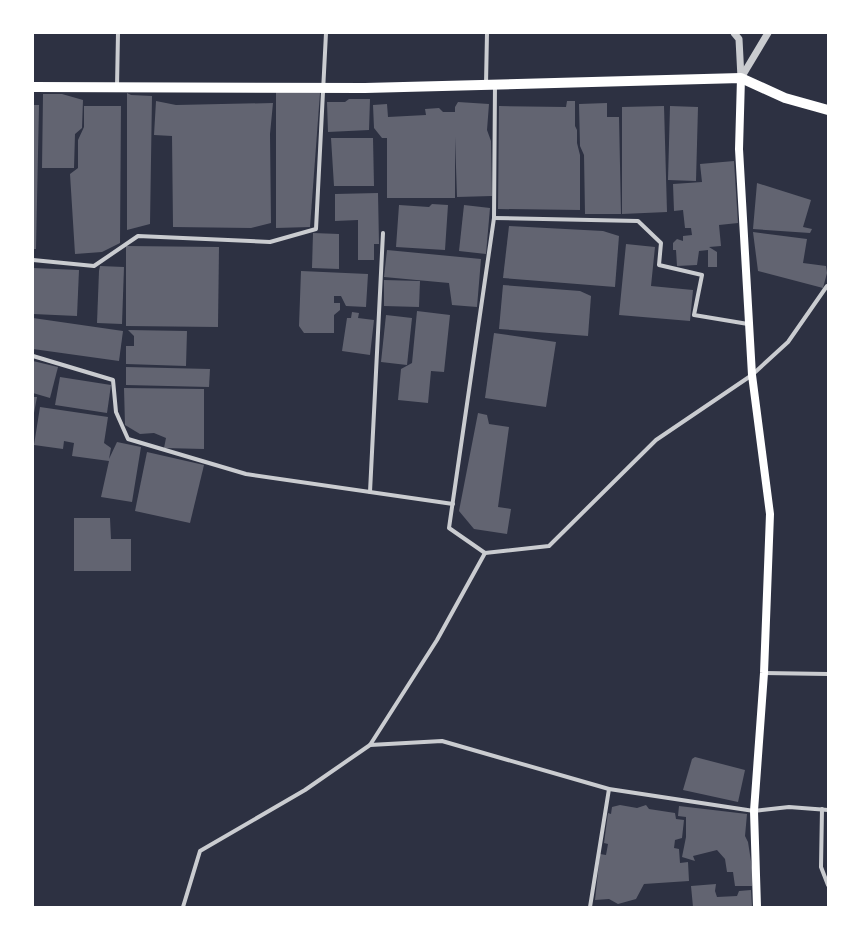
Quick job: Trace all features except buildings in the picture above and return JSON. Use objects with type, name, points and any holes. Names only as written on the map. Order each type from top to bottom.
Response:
[{"type":"main road","points":[[33,87],[325,88],[741,78],[785,98],[828,110]]},
{"type":"main road","points":[[741,78],[739,149],[748,324],[752,375],[770,514],[764,673],[754,811],[757,907]]},
{"type":"street","points":[[117,88],[118,33]]},
{"type":"street","points":[[33,260],[94,266],[138,236],[270,242],[316,229],[325,88],[326,33]]},
{"type":"street","points":[[487,33],[494,218],[449,528],[485,553],[549,546],[656,440],[752,375],[788,342],[828,285]]},
{"type":"street","points":[[734,33],[739,39],[741,78]]},
{"type":"street","points":[[741,78],[768,33]]},
{"type":"street","points":[[494,218],[638,221],[661,243],[659,265],[702,275],[694,315],[748,324]]},
{"type":"street","points":[[370,492],[384,233]]},
{"type":"street","points":[[33,356],[113,380],[116,412],[128,439],[246,474],[453,504]]},
{"type":"street","points":[[183,907],[200,851],[305,790],[370,745],[437,640],[485,553]]},
{"type":"street","points":[[764,673],[828,674]]},
{"type":"street","points":[[370,745],[442,741],[609,789],[754,811],[789,807],[828,810]]},
{"type":"street","points":[[590,907],[609,789]]},
{"type":"street","points":[[822,809],[821,867],[828,885]]}]
